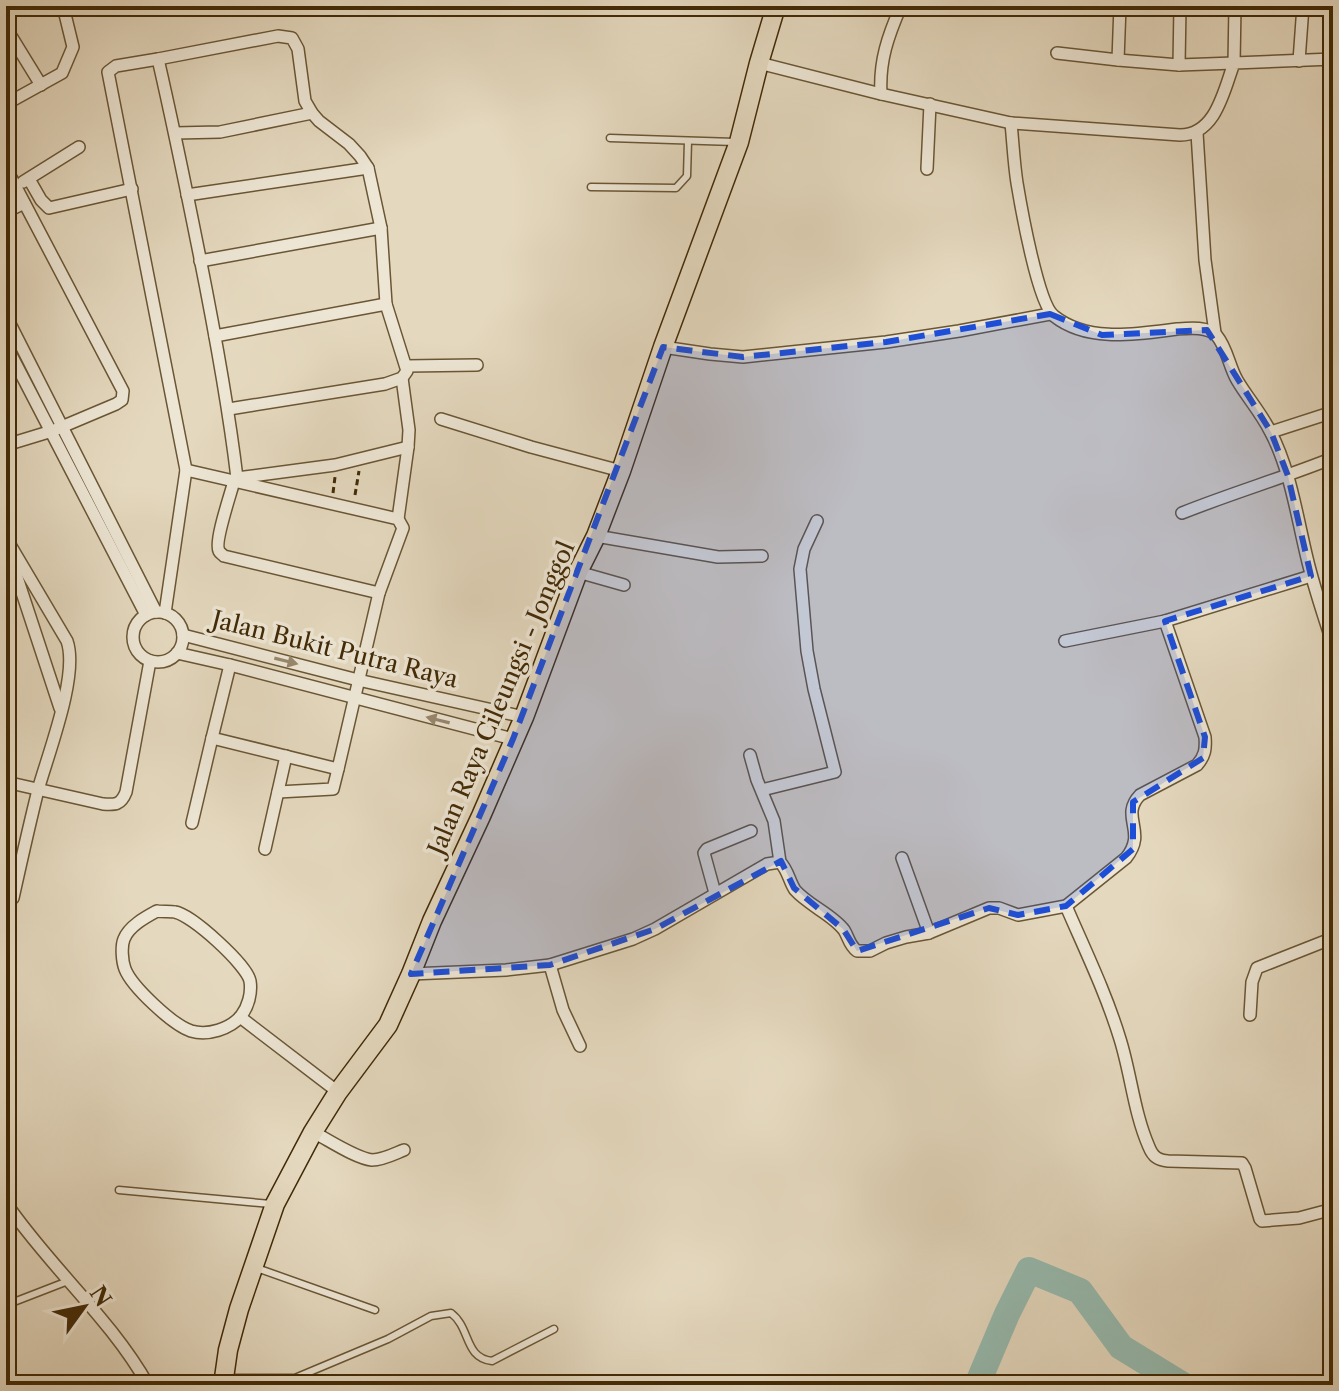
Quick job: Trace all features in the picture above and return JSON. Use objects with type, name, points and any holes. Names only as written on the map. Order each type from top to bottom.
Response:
[{"type":"main road","name":"Jalan Raya Cileungsi - Jonggol","points":[[223,1381],[228,1350],[252,1267],[275,1204],[338,1092],[388,1025],[524,717],[578,572],[596,536],[621,471],[739,142],[776,6]]},
{"type":"street","points":[[6,104],[62,73],[73,47],[63,6]]},
{"type":"street","points":[[881,94],[882,58],[901,6]]},
{"type":"street","points":[[1118,60],[1120,6]]},
{"type":"street","points":[[1179,65],[1180,6]]},
{"type":"street","points":[[759,63],[1011,123],[1180,135],[1197,133],[1214,114],[1234,63],[1235,6]]},
{"type":"street","points":[[1299,61],[1303,6]]},
{"type":"street","points":[[6,28],[41,85]]},
{"type":"street","points":[[156,614],[186,470],[108,72],[116,66],[278,36],[292,38],[298,49],[305,101],[312,113],[349,144],[368,168],[381,228],[386,304],[407,371],[402,378],[385,384],[229,409]]},
{"type":"street","points":[[1057,53],[1179,65],[1333,59]]},
{"type":"street","points":[[158,59],[229,409],[236,480],[223,519],[219,552],[224,556],[379,593]]},
{"type":"street","points":[[927,169],[930,104]]},
{"type":"street","points":[[175,133],[220,132],[312,113]]},
{"type":"street","points":[[1011,123],[1016,181],[1042,294],[1050,314],[1068,326],[1102,335],[1186,328],[1215,333]]},
{"type":"street","points":[[1197,133],[1205,260],[1215,333],[1236,378],[1271,432],[1288,476],[1311,576],[1333,645]]},
{"type":"street","points":[[16,187],[79,147]]},
{"type":"street","points":[[6,168],[124,395],[116,404],[57,429],[6,445]]},
{"type":"street","points":[[187,195],[368,168]]},
{"type":"street","points":[[29,179],[49,208],[132,189]]},
{"type":"street","points":[[6,212],[24,203]]},
{"type":"street","points":[[200,261],[381,228]]},
{"type":"street","points":[[215,336],[386,304]]},
{"type":"street","points":[[663,347],[743,357],[886,342],[1050,314]]},
{"type":"street","points":[[6,316],[57,429]]},
{"type":"street","points":[[6,345],[57,429],[156,614]]},
{"type":"street","points":[[406,366],[477,365]]},
{"type":"street","points":[[278,792],[333,789],[379,593],[403,528],[398,519],[409,430],[402,378]]},
{"type":"street","points":[[1271,432],[1333,412]]},
{"type":"street","points":[[441,419],[621,471]]},
{"type":"street","points":[[236,480],[335,465],[408,447]]},
{"type":"street","points":[[1182,513],[1333,458]]},
{"type":"street","points":[[186,470],[398,519]]},
{"type":"street","points":[[762,790],[835,772],[811,676],[800,569],[804,549],[817,521]]},
{"type":"street","points":[[596,536],[718,557],[762,556]]},
{"type":"street","points":[[6,538],[70,651],[61,711],[38,790],[13,898]]},
{"type":"street","points":[[6,545],[12,580],[35,628],[61,711]]},
{"type":"street","points":[[578,572],[624,585]]},
{"type":"street","points":[[1065,641],[1165,621],[1311,576]]},
{"type":"street","points":[[156,614],[174,618],[183,635],[177,653],[160,662],[142,656],[133,639],[139,621],[156,614]]},
{"type":"street","points":[[750,755],[774,821],[780,862],[794,888],[843,929],[851,947],[857,951],[870,951],[886,943],[929,933],[989,908],[1018,915],[1066,906],[1133,849],[1136,838],[1130,812],[1133,802],[1140,795],[1197,765],[1203,758],[1205,737],[1165,621]]},
{"type":"street","points":[[35,628],[56,625]]},
{"type":"street","name":"Jalan Bukit Putra Raya","points":[[183,635],[358,680],[524,717]]},
{"type":"street","name":"Jalan Bukit Putra Raya","points":[[177,653],[513,739]]},
{"type":"street","points":[[6,782],[103,804],[115,805],[121,801],[126,792],[150,661]]},
{"type":"street","points":[[192,823],[230,665]]},
{"type":"street","points":[[212,738],[338,769]]},
{"type":"street","points":[[265,849],[286,756]]},
{"type":"street","points":[[715,893],[704,853],[751,831]]},
{"type":"street","points":[[902,858],[929,933]]},
{"type":"street","points":[[411,974],[550,965],[633,939],[767,864],[780,862]]},
{"type":"street","points":[[1066,906],[1098,977],[1120,1039],[1152,1154],[1168,1161],[1242,1163],[1262,1221],[1299,1218],[1333,1209]]},
{"type":"street","points":[[157,911],[176,912],[196,923],[250,979],[247,1007],[240,1017],[230,1026],[206,1032],[192,1031],[174,1021],[131,980],[124,968],[124,938],[157,911]]},
{"type":"street","points":[[1250,1015],[1252,982],[1257,968],[1333,938]]},
{"type":"street","points":[[550,965],[563,1010],[580,1046]]},
{"type":"street","points":[[240,1017],[338,1092]]},
{"type":"street","points":[[313,1132],[371,1160],[404,1150]]},
{"type":"street","points":[[6,1203],[111,1332],[148,1385]]},
{"type":"lane","points":[[610,138],[739,142]]},
{"type":"lane","points":[[591,187],[676,188],[687,176],[688,141]]},
{"type":"lane","points":[[119,1190],[275,1204]]},
{"type":"lane","points":[[252,1267],[375,1310]]},
{"type":"lane","points":[[6,1305],[68,1281]]},
{"type":"lane","points":[[223,1381],[295,1378],[388,1339],[431,1316],[451,1313],[462,1324],[474,1353],[483,1360],[492,1361],[554,1329]]},
{"type":"path","points":[[353,509],[361,459]]},
{"type":"path","points":[[332,504],[335,465]]},
{"type":"highlighted area","points":[[1050,314],[1102,335],[1207,330],[1271,432],[1288,476],[1311,576],[1165,621],[1205,737],[1203,758],[1133,802],[1133,849],[1066,906],[1018,915],[989,908],[857,951],[843,929],[794,888],[781,861],[655,929],[550,965],[411,974],[513,739],[663,347],[743,357],[886,342]]},
{"type":"waterway","points":[[977,1385],[1029,1270],[1080,1291],[1121,1347],[1183,1385]]}]
